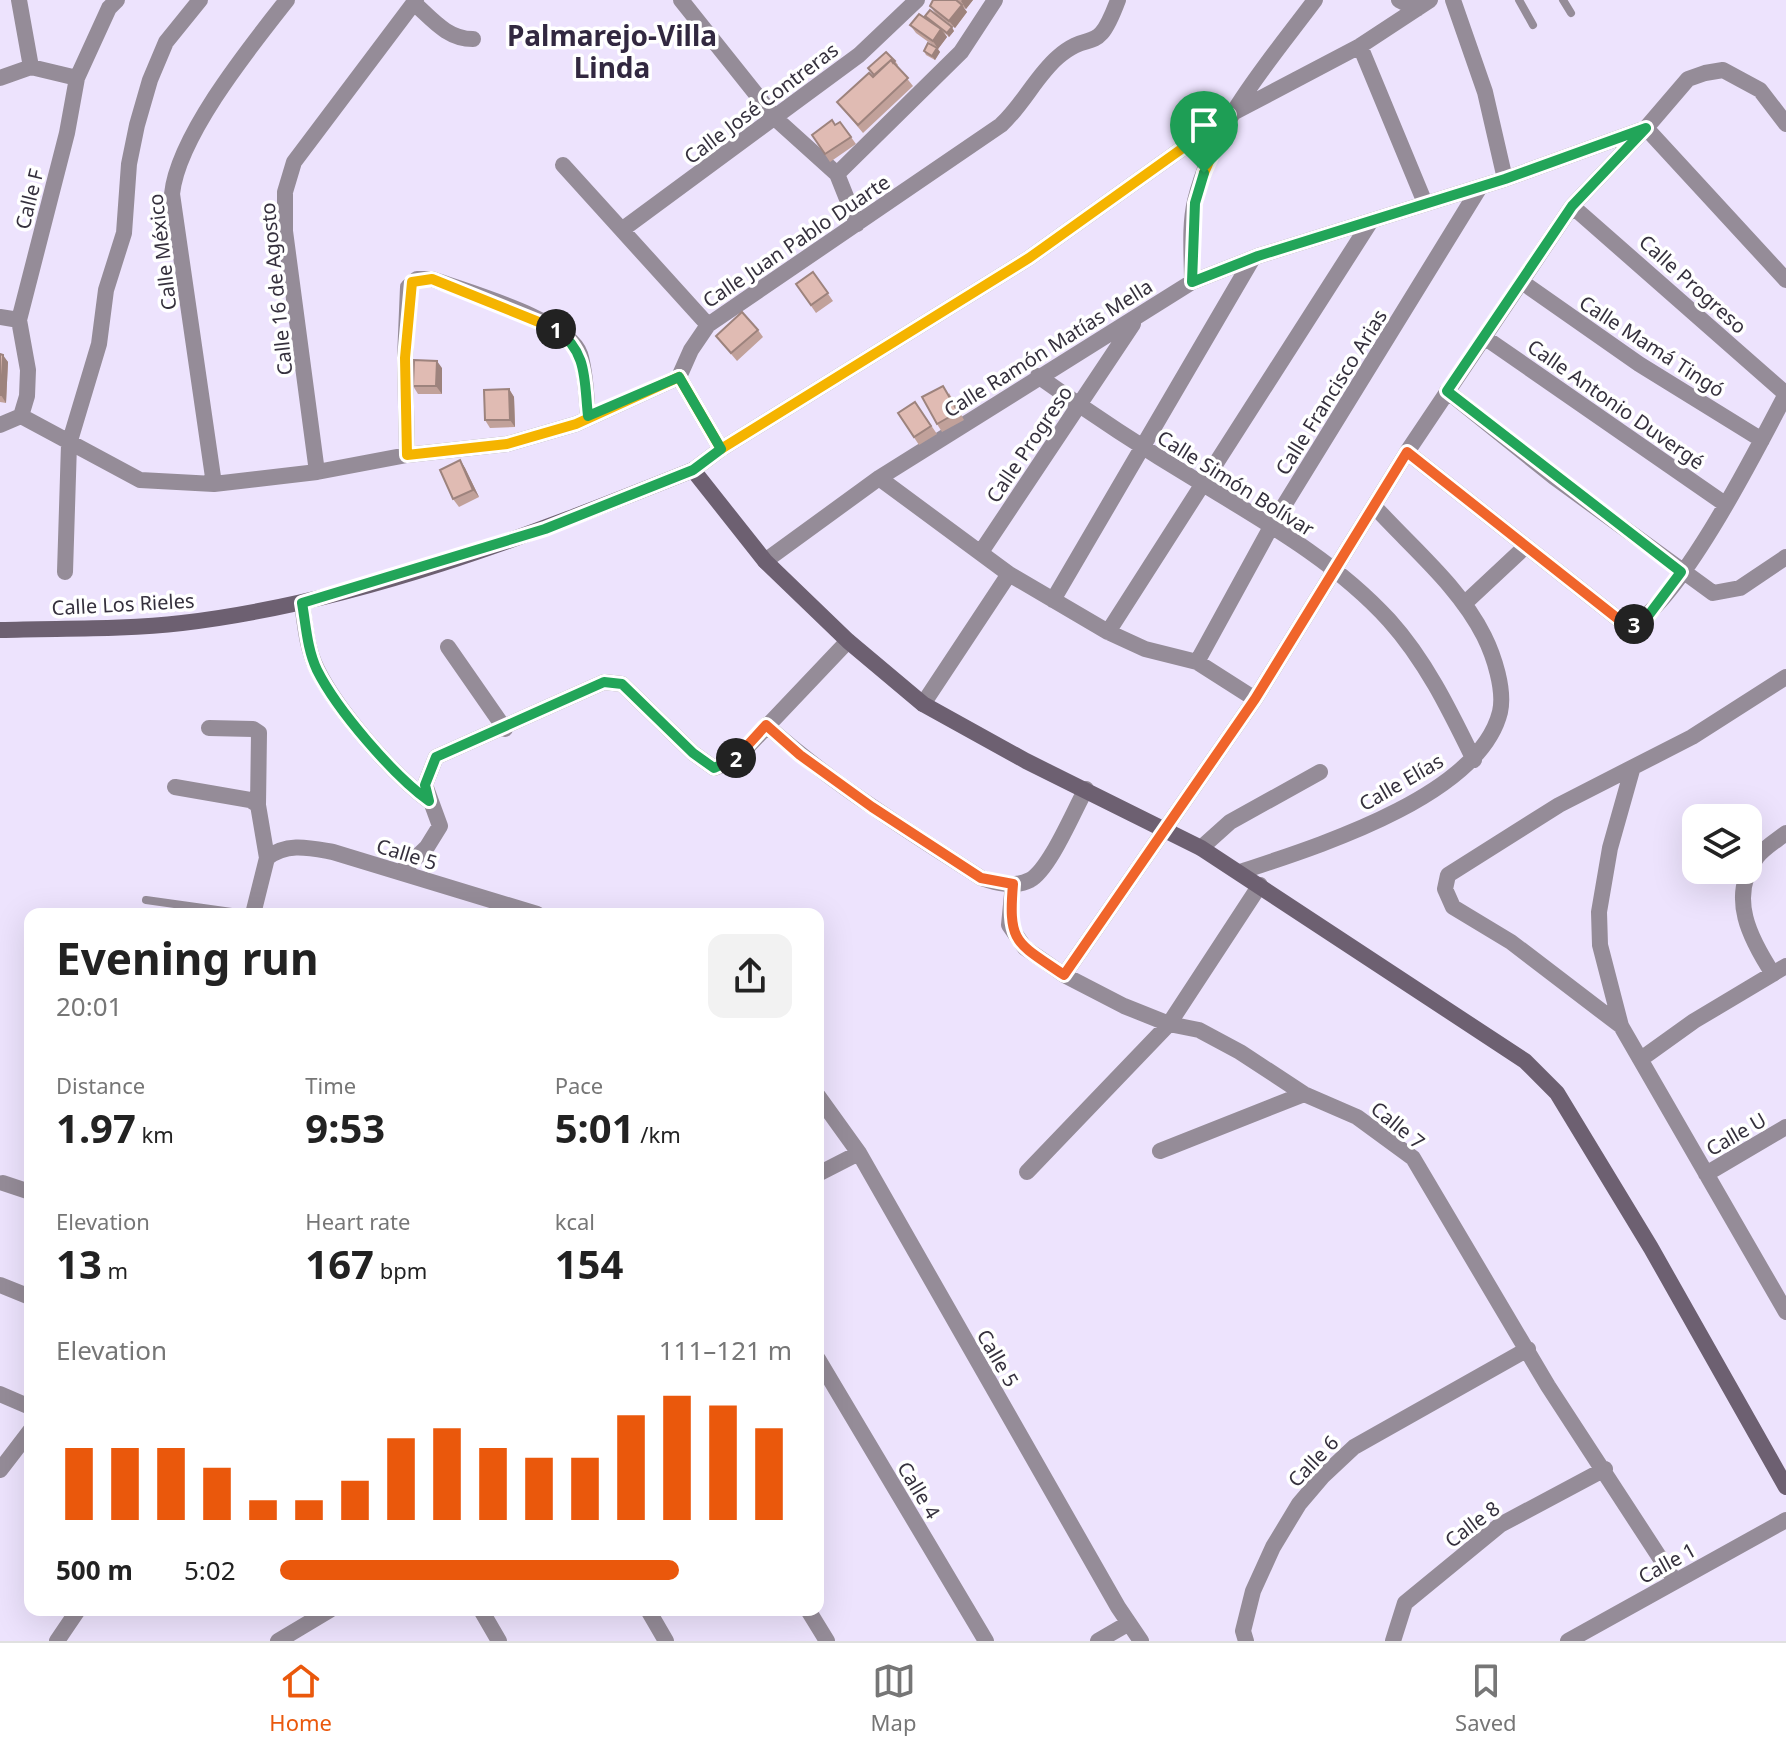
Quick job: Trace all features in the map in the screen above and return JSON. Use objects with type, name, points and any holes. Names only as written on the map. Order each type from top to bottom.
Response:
[{"type":"street","points":[[19,0],[31,67]]},
{"type":"street","name":"Calle F","points":[[21,416],[27,396],[28,370],[19,320],[67,133],[77,78],[117,0]]},
{"type":"street","points":[[65,572],[69,444],[99,344],[106,290],[124,233],[129,164],[150,80],[166,42],[200,0]]},
{"type":"street","name":"Calle México","points":[[214,484],[172,194],[175,171],[220,92],[287,0]]},
{"type":"street","points":[[681,0],[776,119],[837,174],[857,224]]},
{"type":"street","name":"Calle José Contreras","points":[[623,229],[859,55],[917,0]]},
{"type":"street","points":[[837,174],[961,52],[995,0]]},
{"type":"street","name":"Calle Juan Pablo Duarte","points":[[679,377],[691,350],[708,325],[1001,125],[1022,106],[1057,58],[1075,47],[1096,42],[1107,30],[1118,0]]},
{"type":"street","points":[[1192,282],[1195,203],[1229,115],[1315,0]]},
{"type":"street","points":[[1399,0],[1424,4]]},
{"type":"street","points":[[1453,0],[1485,92],[1505,179]]},
{"type":"street","points":[[415,2],[447,33],[459,39],[473,39]]},
{"type":"street","name":"Calle 16 de Agosto","points":[[317,472],[285,231],[285,192],[294,162],[415,2]]},
{"type":"street","name":"Calle Los Rieles","points":[[0,630],[180,624],[302,603],[545,529],[693,470],[721,449],[1029,258],[1229,115],[1360,46],[1424,4]]},
{"type":"street","points":[[1360,46],[1425,203]]},
{"type":"street","points":[[0,78],[31,67],[77,78]]},
{"type":"street","name":"Calle Ramón Matías Mella","points":[[765,561],[879,478],[1192,282],[1253,258],[1505,179],[1646,128],[1688,79],[1723,70],[1760,90],[1786,124]]},
{"type":"street","points":[[1064,975],[1255,699],[1407,452],[1572,206],[1646,128],[1786,280]]},
{"type":"street","points":[[563,165],[708,325]]},
{"type":"street","name":"Calle Francisco Arias","points":[[1197,662],[1272,525],[1480,187]]},
{"type":"street","name":"Calle Progreso","points":[[1572,206],[1786,394]]},
{"type":"street","points":[[1108,632],[1371,221]]},
{"type":"street","points":[[1053,600],[1140,446],[1253,258]]},
{"type":"street","points":[[407,455],[405,358],[408,287],[417,279],[432,279],[541,321],[574,342],[580,353],[588,416]]},
{"type":"street","name":"Calle Mamá Tingó","points":[[1522,282],[1639,364],[1762,440]]},
{"type":"street","points":[[0,317],[19,320]]},
{"type":"street","name":"Calle Progreso","points":[[981,552],[1137,318]]},
{"type":"street","name":"Calle Antonio Duvergé","points":[[1484,337],[1725,504]]},
{"type":"street","name":"Calle Simón Bolívar","points":[[1038,376],[1140,446],[1272,525],[1334,571],[1388,619],[1416,654],[1443,698],[1474,760]]},
{"type":"street","points":[[0,425],[21,416],[140,480],[214,484],[317,472],[407,455],[507,444],[576,424],[679,377],[721,449]]},
{"type":"street","points":[[1447,391],[1681,572],[1713,593],[1727,593],[1786,557]]},
{"type":"street","points":[[1407,452],[1622,622],[1635,624],[1648,616],[1681,572],[1725,504],[1786,394]]},
{"type":"street","points":[[693,470],[765,561],[848,641],[923,704],[1026,761],[1201,848],[1525,1061],[1557,1093],[1651,1248],[1786,1487]]},
{"type":"street","points":[[879,478],[1009,574],[1053,600],[1145,649],[1197,662],[1255,699]]},
{"type":"street","name":"Calle Elías","points":[[1240,872],[1365,826],[1437,788],[1474,760],[1492,733],[1501,709],[1493,656],[1464,604],[1374,506]]},
{"type":"street","points":[[1464,604],[1526,546]]},
{"type":"street","points":[[923,704],[1009,574]]},
{"type":"street","points":[[302,603],[308,645],[328,686],[394,774],[429,801]]},
{"type":"street","points":[[401,872],[427,847],[440,826],[425,785],[436,757],[505,729],[583,689],[604,682],[622,684],[693,753],[714,768],[735,760],[848,641]]},
{"type":"street","points":[[448,647],[505,729]]},
{"type":"street","points":[[1621,1026],[1511,942],[1453,907],[1445,889],[1448,875],[1559,805],[1692,737],[1786,677]]},
{"type":"street","points":[[766,725],[800,755],[860,798],[981,878],[1013,884],[1031,879],[1044,866],[1086,789]]},
{"type":"street","points":[[209,728],[253,729],[259,733],[258,805],[267,858],[254,908]]},
{"type":"street","points":[[1632,770],[1610,848],[1599,912],[1600,945],[1621,1026],[1706,1174],[1779,1288],[1786,1312]]},
{"type":"street","points":[[1201,848],[1230,822],[1320,772]]},
{"type":"street","points":[[175,787],[250,800],[258,805]]},
{"type":"street","points":[[1641,1059],[1694,1021],[1779,970],[1751,939],[1742,907],[1756,858],[1786,833]]},
{"type":"street","name":"Calle 5","points":[[267,858],[278,849],[300,847],[333,852],[518,908]]},
{"type":"street","name":"Calle 7","points":[[1013,884],[1009,925],[1025,948],[1064,975],[1169,1024],[1199,1030],[1304,1094],[1357,1117],[1413,1158],[1528,1349],[1675,1581]]},
{"type":"street","points":[[1027,1172],[1169,1024],[1260,885]]},
{"type":"street","points":[[1160,1151],[1304,1094]]},
{"type":"street","name":"Calle 5","points":[[824,1104],[859,1153],[1141,1641]]},
{"type":"street","name":"Calle U","points":[[1706,1174],[1786,1127]]},
{"type":"street","points":[[824,1171],[859,1153]]},
{"type":"street","points":[[3,1183],[24,1190]]},
{"type":"street","points":[[0,1285],[24,1295]]},
{"type":"street","name":"Calle 6","points":[[1246,1641],[1243,1631],[1253,1591],[1273,1547],[1299,1504],[1322,1477],[1354,1447],[1528,1349]]},
{"type":"street","name":"Calle 4","points":[[824,1369],[986,1641]]},
{"type":"street","points":[[0,1394],[24,1404]]},
{"type":"street","points":[[0,1470],[24,1439]]},
{"type":"street","name":"Calle 8","points":[[1393,1641],[1405,1603],[1500,1525],[1605,1469]]},
{"type":"street","name":"Calle 1","points":[[1568,1641],[1786,1520]]},
{"type":"street","points":[[57,1641],[74,1616]]},
{"type":"street","points":[[278,1641],[320,1616]]},
{"type":"street","points":[[484,1616],[499,1641]]},
{"type":"street","points":[[651,1616],[666,1641]]},
{"type":"street","points":[[812,1616],[827,1641]]},
{"type":"street","points":[[1098,1641],[1129,1623]]},
{"type":"lane","points":[[1519,0],[1533,25]]},
{"type":"lane","points":[[1563,0],[1571,13]]},
{"type":"lane","points":[[146,900],[203,908]]},
{"type":"building","points":[[933,0],[956,0],[962,5],[949,21],[930,6]]},
{"type":"building","points":[[930,10],[952,27],[947,33],[925,16]]},
{"type":"building","points":[[919,14],[941,29],[933,41],[910,25]]},
{"type":"building","points":[[928,43],[937,48],[932,56],[924,51]]},
{"type":"building","points":[[886,52],[895,61],[893,63],[891,60],[874,75],[868,68]]},
{"type":"building","points":[[891,60],[908,78],[858,125],[837,102],[869,73],[873,77]]},
{"type":"building","points":[[832,120],[835,125],[840,122],[851,137],[825,154],[812,135]]},
{"type":"building","points":[[813,272],[828,293],[811,305],[796,284]]},
{"type":"building","points":[[742,312],[758,330],[731,353],[716,336]]},
{"type":"building","points":[[0,354],[3,355],[1,395],[0,395]]},
{"type":"building","points":[[414,360],[437,361],[436,386],[413,386]]},
{"type":"building","points":[[943,386],[958,412],[937,424],[922,397]]},
{"type":"building","points":[[509,389],[510,420],[485,420],[484,390]]},
{"type":"building","points":[[915,402],[931,426],[914,437],[898,413]]},
{"type":"building","points":[[460,460],[473,490],[453,499],[440,470]]},
{"type":"district","name":"Palmarejo-Villa Linda","points":[[612,51]]},
{"type":"route","points":[[1204,173],[1192,227],[1192,282],[1258,256],[1505,179],[1646,128],[1572,206],[1447,391],[1554,477],[1681,572],[1648,616],[1635,624],[1622,622],[1407,452],[1255,699],[1064,975],[1025,948],[1009,925],[1013,884],[981,878],[872,807],[800,755],[766,725],[735,760],[714,768],[693,753],[622,684],[604,682],[583,689],[505,729],[436,757],[428,770],[425,785],[429,801],[394,774],[317,669],[308,645],[302,603],[545,529],[693,470],[721,449],[679,377],[588,416],[580,353],[574,342],[541,321],[432,279],[417,279],[408,287],[405,358],[407,455],[507,444],[576,424],[679,377],[721,449],[1029,258],[1229,115],[1204,173]]}]
